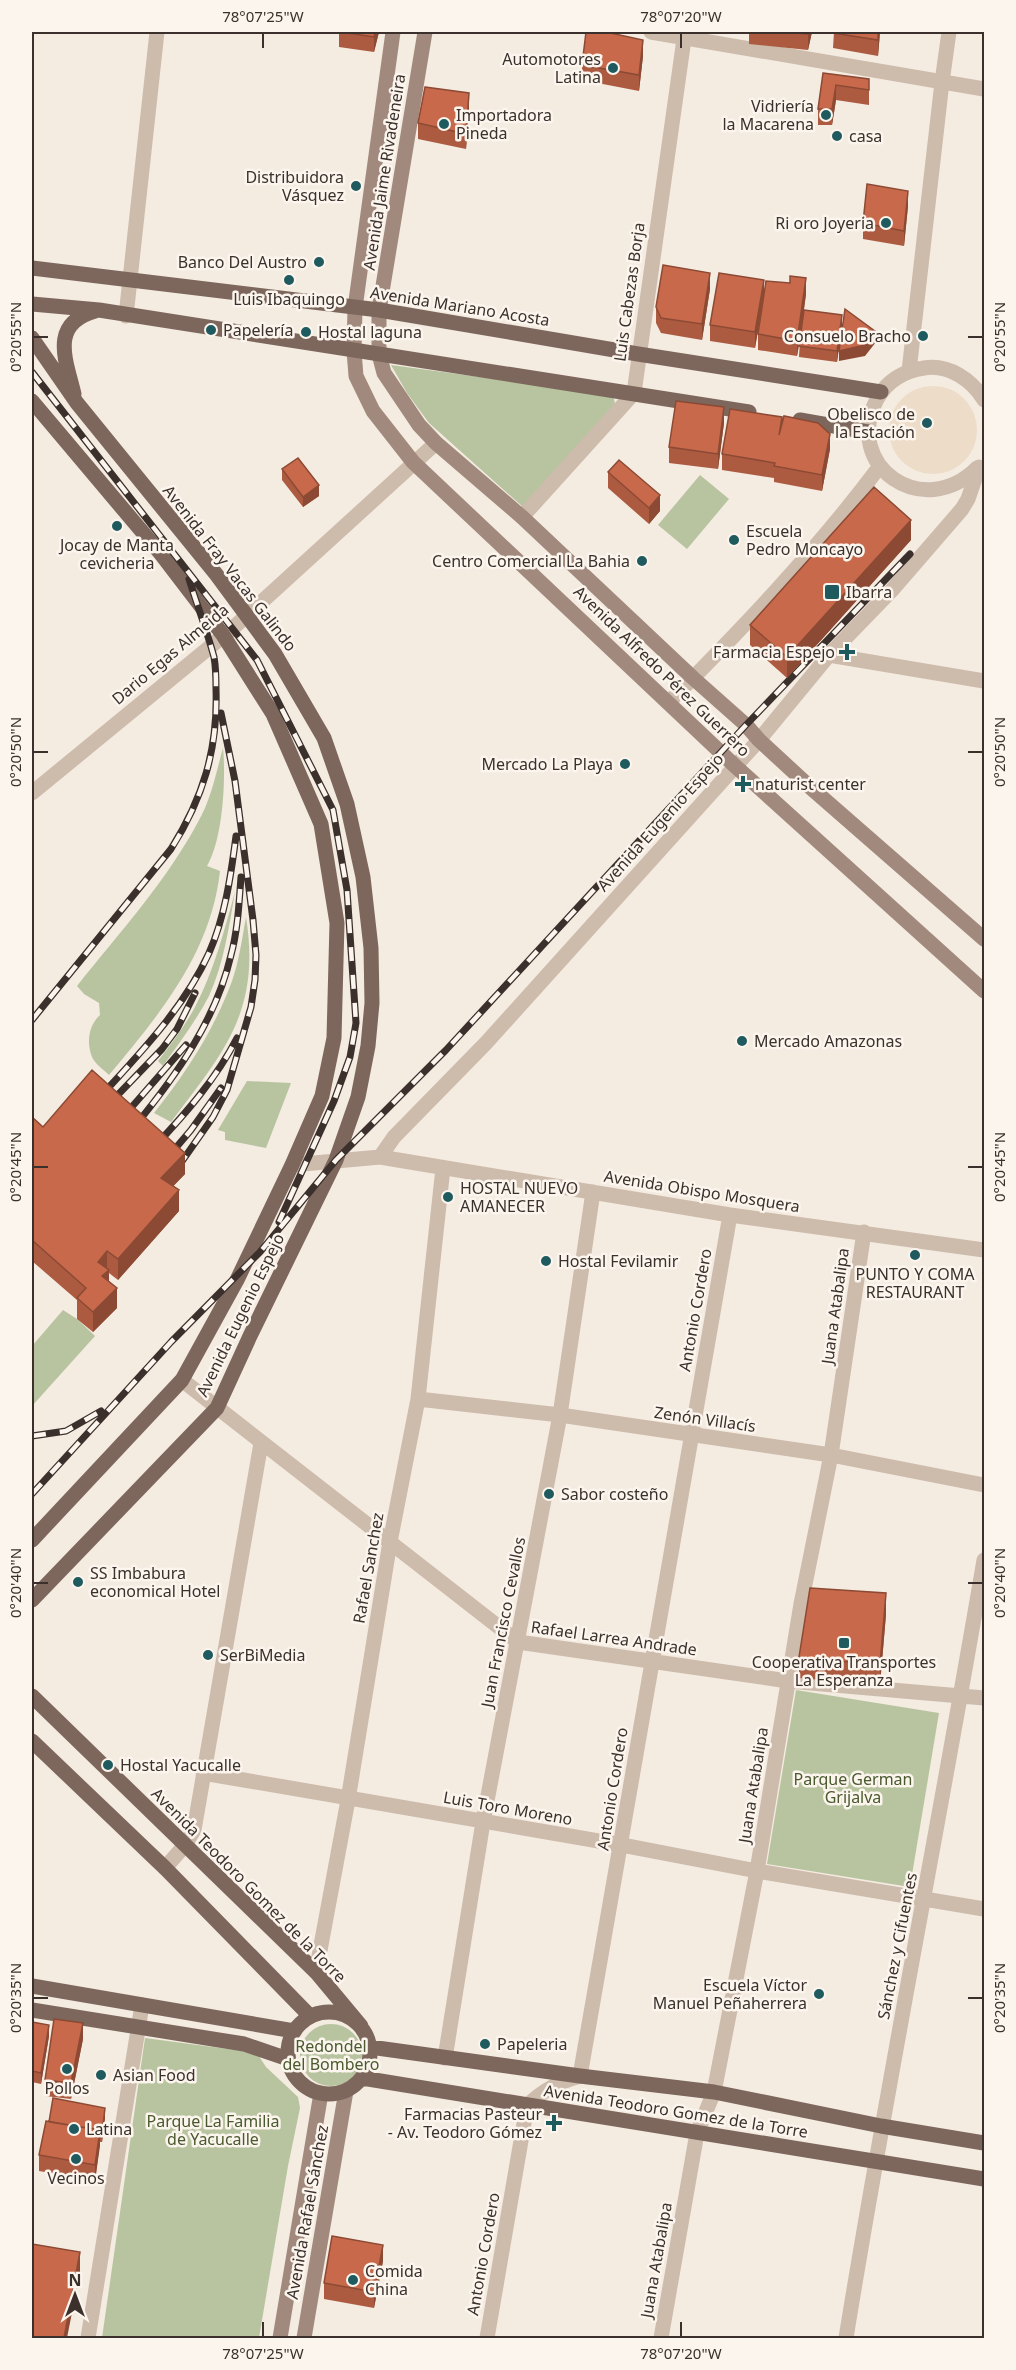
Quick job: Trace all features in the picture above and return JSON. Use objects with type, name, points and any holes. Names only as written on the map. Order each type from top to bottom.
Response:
[{"type":"main road","name":"Avenida Mariano Acosta","points":[[32,268],[379,310],[881,392]]},
{"type":"main road","points":[[32,304],[99,310],[763,414]]},
{"type":"main road","points":[[76,403],[63,347],[68,328],[81,315],[99,310]]},
{"type":"main road","name":"Avenida Fray Vacas Galindo","points":[[32,338],[76,403],[216,574],[275,654],[324,738],[347,804],[363,877],[371,948],[372,1004],[368,1046],[358,1097],[336,1160]]},
{"type":"main road","points":[[32,401],[161,554],[223,635],[273,714],[321,824],[338,923],[334,1038],[322,1096],[292,1165]]},
{"type":"main road","points":[[786,418],[868,432]]},
{"type":"main road","name":"Avenida Eugenio Espejo","points":[[32,1600],[217,1408],[336,1160]]},
{"type":"main road","name":"Avenida Eugenio Espejo","points":[[32,1540],[182,1380],[237,1280],[292,1165]]},
{"type":"main road","name":"Avenida Teodoro Gomez de la Torre","points":[[32,1696],[316,1972],[361,2026]]},
{"type":"main road","points":[[32,1741],[165,1868],[310,2016]]},
{"type":"main road","points":[[32,1986],[294,2031]]},
{"type":"main road","points":[[32,2010],[244,2044],[288,2059]]},
{"type":"main road","points":[[332,2012],[348,2016],[361,2026],[370,2047],[369,2064],[362,2078],[346,2091],[332,2094],[321,2093],[303,2086],[293,2074],[288,2059],[288,2044],[294,2031],[310,2016],[332,2012]]},
{"type":"main road","name":"Avenida Teodoro Gomez de la Torre","points":[[370,2047],[714,2092],[881,2126],[984,2143]]},
{"type":"main road","name":"Avenida Teodoro Gomez de la Torre","points":[[362,2078],[984,2179]]},
{"type":"street","points":[[126,316],[157,32]]},
{"type":"street","name":"Avenida Jaime Rivadeneira","points":[[354,351],[355,308],[393,32]]},
{"type":"street","name":"Avenida Jaime Rivadeneira","points":[[379,354],[379,310],[425,32]]},
{"type":"street","points":[[651,32],[685,34],[984,89]]},
{"type":"street","points":[[909,371],[942,82],[950,32]]},
{"type":"street","name":"Luis Cabezas Borja","points":[[634,393],[685,34]]},
{"type":"street","name":"Avenida Alfredo Pérez Guerrero","points":[[354,351],[356,376],[373,411],[413,462],[734,765],[984,991]]},
{"type":"street","name":"Avenida Alfredo Pérez Guerrero","points":[[379,354],[384,373],[419,425],[436,443],[522,517],[693,678],[747,725],[759,740],[984,939]]},
{"type":"street","points":[[982,393],[963,377],[946,369],[928,367],[909,371],[893,379],[881,392],[871,411],[868,432],[871,450],[880,466],[894,479],[911,488],[930,491],[949,488],[966,480],[982,463]]},
{"type":"street","points":[[522,517],[634,393]]},
{"type":"street","name":"Dario Egas Almeida","points":[[32,793],[223,635],[436,443]]},
{"type":"street","name":"Avenida Eugenio Espejo","points":[[380,1157],[394,1137],[486,1043],[734,765],[759,740],[829,655],[892,590],[962,509],[982,463]]},
{"type":"street","points":[[669,702],[763,604],[858,495],[880,466]]},
{"type":"street","points":[[829,655],[984,681]]},
{"type":"street","points":[[292,1165],[380,1157]]},
{"type":"street","name":"Avenida Obispo Mosquera","points":[[380,1157],[730,1215],[984,1250]]},
{"type":"street","name":"Rafael Sanchez","points":[[316,1972],[348,1800],[390,1542],[418,1399],[442,1168]]},
{"type":"street","name":"Juan Francisco Cevallos","points":[[445,2058],[483,1822],[560,1415],[593,1192]]},
{"type":"street","name":"Antonio Cordero","points":[[580,2076],[730,1215]]},
{"type":"street","name":"Juana Atabalipa","points":[[660,2338],[697,2133],[714,2092],[757,1871],[788,1681],[831,1455],[864,1232]]},
{"type":"street","name":"Rafael Larrea Andrade","points":[[182,1380],[518,1642],[788,1681],[984,1698]]},
{"type":"street","name":"Zenón Villacís","points":[[418,1399],[560,1415],[831,1455],[984,1485]]},
{"type":"street","points":[[165,1868],[185,1845],[194,1830],[261,1443]]},
{"type":"street","name":"Sánchez y Cifuentes","points":[[846,2338],[881,2126],[925,1899],[984,1560]]},
{"type":"street","name":"Luis Toro Moreno","points":[[203,1773],[984,1909]]},
{"type":"street","points":[[88,2338],[142,2005]]},
{"type":"street","points":[[527,2106],[538,2095],[560,2082],[580,2076]]},
{"type":"street","name":"Avenida Rafael Sánchez","points":[[304,2338],[346,2091]]},
{"type":"street","name":"Avenida Rafael Sánchez","points":[[280,2338],[321,2093]]},
{"type":"street","name":"Antonio Cordero","points":[[487,2338],[527,2106]]},
{"type":"green space","points":[[391,365],[613,395],[615,404],[523,507],[429,423],[407,393]]},
{"type":"green space","points":[[700,475],[729,499],[687,549],[658,525]]},
{"type":"green space","points":[[223,748],[224,776],[220,825],[217,841],[207,866],[220,871],[215,901],[206,929],[180,981],[147,1029],[109,1075],[93,1060],[89,1046],[91,1029],[100,1015],[99,1003],[84,994],[77,986],[141,907],[185,844],[206,805]]},
{"type":"green space","points":[[235,892],[219,971],[209,996],[163,1066],[158,1061],[187,1021],[208,979]]},
{"type":"green space","points":[[246,917],[249,950],[248,979],[243,1005],[222,1051],[171,1122],[154,1113],[188,1067],[217,1017],[234,973]]},
{"type":"green space","points":[[247,1081],[291,1083],[266,1148],[225,1140],[225,1132],[218,1130]]},
{"type":"green space","points":[[63,1310],[77,1319],[95,1336],[32,1406],[32,1346]]},
{"type":"green space","name":"Parque German Grijalva","points":[[796,1690],[939,1713],[910,1887],[767,1864]]},
{"type":"green space","name":"Redondel del Bombero","points":[[325,2024],[337,2024],[353,2033],[360,2043],[362,2055],[360,2067],[353,2077],[337,2086],[325,2086],[314,2081],[305,2072],[300,2061],[300,2049],[305,2038],[314,2029]]},
{"type":"green space","name":"Parque La Familia de Yacucalle","points":[[145,2038],[257,2053],[266,2067],[298,2097],[300,2108],[259,2338],[102,2338]]},
{"type":"shaded area","points":[[933,386],[950,389],[964,399],[974,413],[977,430],[974,447],[964,461],[950,471],[933,474],[916,471],[902,461],[892,447],[889,430],[892,413],[902,399],[916,389]]},
{"type":"building","points":[[341,32],[375,32],[374,37]]},
{"type":"building","points":[[586,32],[606,32],[643,40],[639,75],[582,65]]},
{"type":"building","points":[[779,32],[808,32],[808,34]]},
{"type":"building","points":[[878,32],[878,40],[833,33]]},
{"type":"building","points":[[823,73],[869,79],[869,90],[836,85],[832,109],[818,109]]},
{"type":"building","points":[[425,87],[469,93],[466,134],[418,123]]},
{"type":"building","points":[[867,184],[908,191],[904,231],[863,223]]},
{"type":"building","points":[[663,265],[710,273],[702,324],[661,318],[656,307]]},
{"type":"building","points":[[719,273],[764,280],[755,332],[710,325]]},
{"type":"building","points":[[790,276],[806,278],[797,341],[758,334],[766,281],[790,283]]},
{"type":"building","points":[[845,309],[876,332],[865,345],[839,351]]},
{"type":"building","points":[[804,310],[842,315],[837,351],[799,346]]},
{"type":"building","points":[[676,401],[724,407],[718,454],[669,447]]},
{"type":"building","points":[[730,409],[782,417],[779,435],[784,416],[818,423],[830,434],[822,475],[774,466],[775,463],[722,454]]},
{"type":"building","points":[[298,458],[319,485],[303,497],[282,469]]},
{"type":"building","points":[[619,460],[660,495],[649,508],[608,472]]},
{"type":"building","name":"Ibarra","points":[[874,487],[911,520],[787,657],[750,625]]},
{"type":"building","points":[[92,1070],[185,1153],[161,1178],[179,1190],[118,1259],[107,1251],[98,1262],[109,1270],[102,1276],[117,1288],[93,1312],[77,1298],[86,1288],[32,1240],[32,1117],[43,1127]]},
{"type":"building","name":"Cooperativa Transportes La Esperanza","points":[[810,1588],[886,1593],[880,1665],[799,1657]]},
{"type":"building","points":[[54,2019],[83,2023],[71,2083],[45,2080]]},
{"type":"building","points":[[32,2022],[49,2025],[41,2073],[32,2071]]},
{"type":"building","points":[[53,2098],[105,2108],[102,2132],[49,2122]]},
{"type":"building","points":[[46,2121],[100,2130],[95,2165],[39,2155]]},
{"type":"building","name":"Comida China","points":[[332,2236],[383,2245],[374,2292],[324,2283]]},
{"type":"building","points":[[32,2244],[80,2252],[64,2338],[32,2338]]},
{"type":"railway","points":[[32,372],[257,660],[333,810],[347,890],[356,1023],[350,1057],[334,1101],[279,1222]]},
{"type":"railway","points":[[32,1494],[171,1342],[260,1252],[336,1160],[446,1050],[746,725],[910,554]]},
{"type":"railway","points":[[32,1020],[171,849],[200,792],[214,733],[216,673],[214,657],[189,579]]},
{"type":"railway","points":[[178,1167],[213,1117],[227,1090],[251,1007],[255,980],[256,955],[253,920],[235,781],[221,713]]},
{"type":"railway","points":[[100,1097],[160,1029],[199,973],[215,939],[223,910],[236,836]]},
{"type":"railway","points":[[134,1127],[165,1088],[193,1046],[215,1002],[233,945],[241,877]]},
{"type":"railway","points":[[109,1104],[162,1049],[177,1029],[195,993]]},
{"type":"railway","points":[[155,1146],[200,1095],[220,1068],[237,1038]]},
{"type":"railway","points":[[123,1117],[186,1045]]},
{"type":"railway","points":[[168,1157],[221,1088]]},
{"type":"railway","points":[[32,1436],[66,1431],[101,1411]]},
{"type":"place","name":"Automotores Latina","points":[[613,68]]},
{"type":"place","name":"Vidriería la Macarena","points":[[826,115]]},
{"type":"place","name":"Importadora Pineda","points":[[444,124]]},
{"type":"place","name":"casa","points":[[837,136]]},
{"type":"place","name":"Distribuidora Vásquez","points":[[356,186]]},
{"type":"place","name":"Ri oro Joyeria","points":[[886,223]]},
{"type":"place","name":"Banco Del Austro","points":[[319,262]]},
{"type":"place","name":"Luis Ibaquingo","points":[[289,280]]},
{"type":"place","name":"Papelería","points":[[211,330]]},
{"type":"place","name":"Hostal laguna","points":[[306,332]]},
{"type":"place","name":"Consuelo Bracho","points":[[923,336]]},
{"type":"place","name":"Obelisco de la Estación","points":[[927,423]]},
{"type":"place","name":"Jocay de Manta cevicheria","points":[[117,526]]},
{"type":"place","name":"Escuela Pedro Moncayo","points":[[734,540]]},
{"type":"place","name":"Centro Comercial La Bahia","points":[[642,561]]},
{"type":"place","name":"Ibarra","points":[[832,592]]},
{"type":"place","name":"Farmacia Espejo","points":[[847,652]]},
{"type":"place","name":"Mercado La Playa","points":[[625,764]]},
{"type":"place","name":"naturist center","points":[[743,784]]},
{"type":"place","name":"Mercado Amazonas","points":[[742,1041]]},
{"type":"place","name":"HOSTAL NUEVO AMANECER","points":[[448,1197]]},
{"type":"place","name":"PUNTO Y COMA RESTAURANT","points":[[915,1255]]},
{"type":"place","name":"Hostal Fevilamir","points":[[546,1261]]},
{"type":"place","name":"Sabor costeño","points":[[549,1494]]},
{"type":"place","name":"SS Imbabura economical Hotel","points":[[78,1582]]},
{"type":"place","name":"Cooperativa Transportes La Esperanza","points":[[844,1643]]},
{"type":"place","name":"SerBiMedia","points":[[208,1655]]},
{"type":"place","name":"Hostal Yacucalle","points":[[108,1765]]},
{"type":"place","name":"Escuela Víctor Manuel Peñaherrera","points":[[819,1994]]},
{"type":"place","name":"Papeleria","points":[[485,2044]]},
{"type":"place","name":"Pollos","points":[[67,2069]]},
{"type":"place","name":"Asian Food","points":[[101,2075]]},
{"type":"place","name":"Farmacias Pasteur - Av. Teodoro Gómez","points":[[554,2123]]},
{"type":"place","name":"Latina","points":[[74,2129]]},
{"type":"place","name":"Vecinos","points":[[76,2159]]},
{"type":"place","name":"Comida China","points":[[353,2280]]}]
